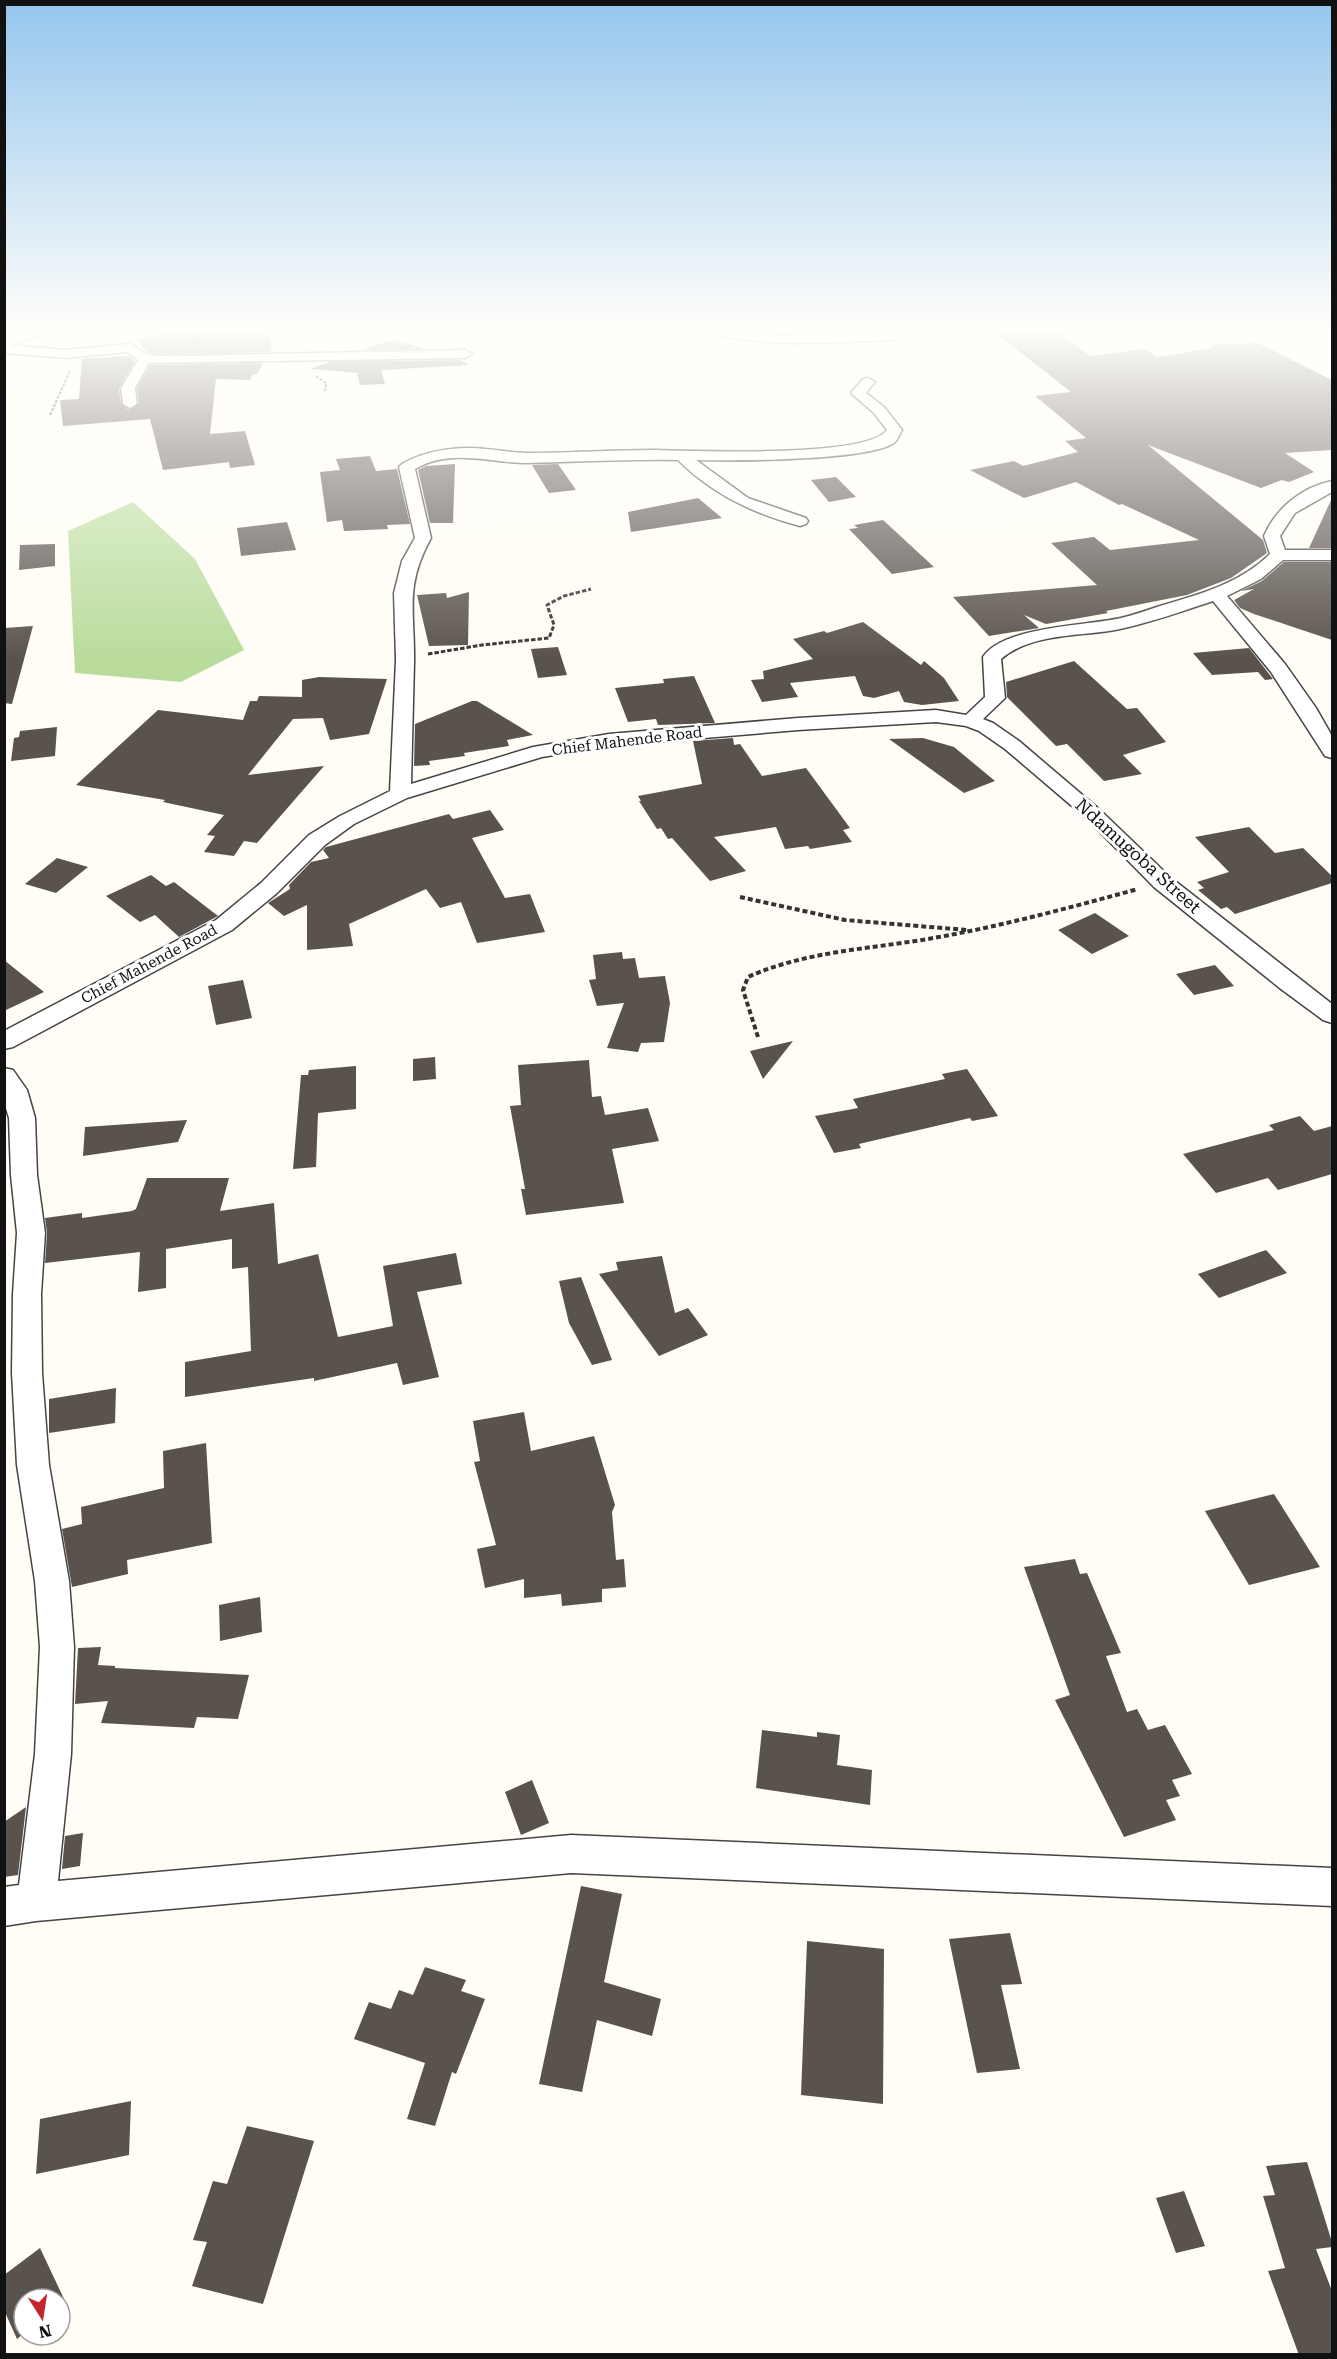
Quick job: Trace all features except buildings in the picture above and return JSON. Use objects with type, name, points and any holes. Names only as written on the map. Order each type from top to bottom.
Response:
[{"type":"street","points":[[400,794],[405,660],[403,593],[410,561],[423,538],[407,467],[416,460],[482,452],[505,458],[525,459],[746,457],[838,451],[879,444],[890,438]]},
{"type":"street","points":[[683,456],[698,471],[742,501],[800,522]]},
{"type":"street","points":[[1279,555],[1272,536],[1278,520],[1291,506],[1332,486]]},
{"type":"street","points":[[970,721],[995,698],[992,657],[996,652],[1035,638],[1115,624],[1217,596],[1265,570],[1279,555],[1332,555]]},
{"type":"street","points":[[1217,596],[1278,668],[1306,708],[1332,752]]},
{"type":"street","name":"Chief Mahende Road","points":[[4,1041],[224,925],[269,888],[317,840],[348,820],[400,794],[482,767],[540,752],[609,740],[900,717],[936,716],[970,721]]},
{"type":"street","name":"Ndamugoba Street","points":[[970,721],[986,728],[1012,745],[1093,814],[1162,882],[1332,1016]]},
{"type":"street","points":[[4,1076],[14,1090],[22,1118],[24,1175],[31,1233],[27,1294],[27,1373],[33,1465],[52,1581],[57,1647],[53,1754],[20,1904],[571,1854],[1332,1887]]},
{"type":"path","points":[[405,660],[464,648],[549,638],[554,627],[553,616],[547,609],[547,605],[564,596],[591,589]]},
{"type":"path","points":[[758,1037],[743,990],[748,977],[766,968],[855,950],[911,943],[974,931],[1162,882]]},
{"type":"path","points":[[740,897],[845,920],[974,931]]},
{"type":"green space","points":[[133,502],[195,559],[244,650],[181,682],[75,673],[68,531]]}]
